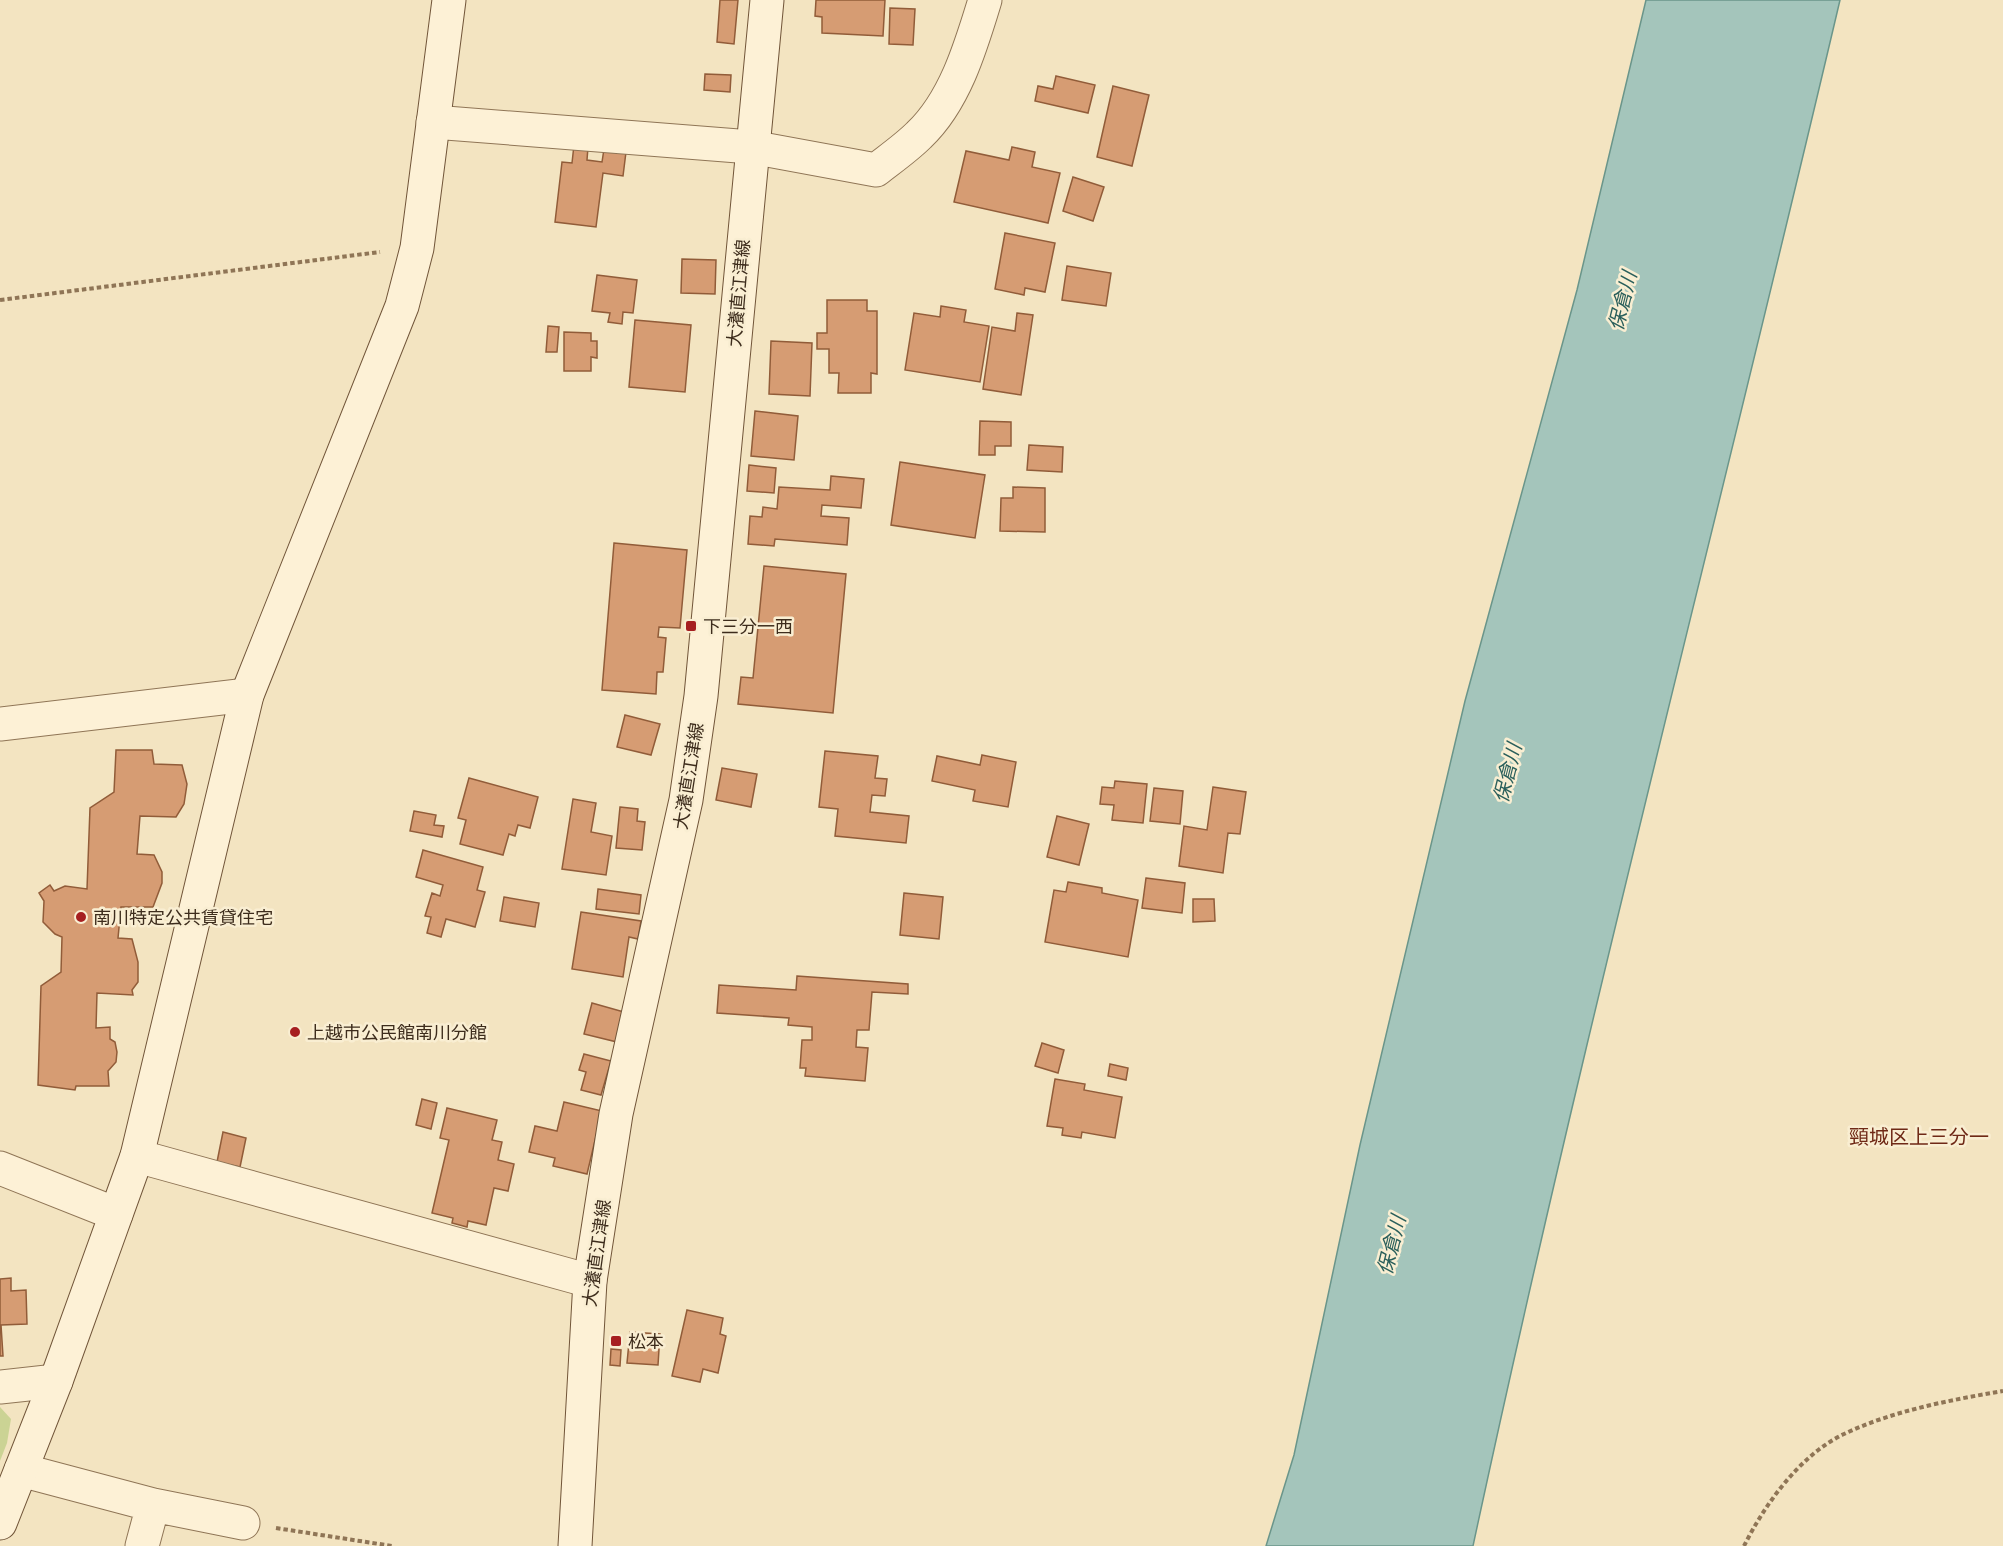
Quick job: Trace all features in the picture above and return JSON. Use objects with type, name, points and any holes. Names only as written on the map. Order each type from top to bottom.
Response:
[{"type":"street","points":[[0,1523],[56,1380],[137,1156],[248,695],[402,306],[417,248],[449,0]]},
{"type":"street","name":"大瀁直江津線","points":[[575,1546],[590,1281],[616,1114],[686,800],[717,541],[751,147],[767,0]]},
{"type":"street","points":[[433,122],[751,147],[876,170],[920,134],[947,98],[974,36],[985,0]]},
{"type":"street","points":[[0,723],[248,695]]},
{"type":"street","points":[[137,1156],[590,1281]]},
{"type":"street","points":[[0,1168],[116,1214]]},
{"type":"street","points":[[0,1387],[56,1380]]},
{"type":"street","points":[[21,1470],[153,1505],[243,1523]]},
{"type":"street","points":[[142,1546],[153,1505]]},
{"type":"path","points":[[0,300],[417,248]]},
{"type":"path","points":[[1744,1546],[1764,1510],[1787,1482],[1813,1456],[1842,1435],[1885,1419],[1968,1397],[2003,1391]]},
{"type":"path","points":[[243,1523],[392,1546]]},
{"type":"green space","points":[[0,1407],[11,1419],[7,1443],[0,1461]]},
{"type":"water","name":"保倉川","points":[[1646,0],[1840,0],[1560,1158],[1473,1546],[1266,1546],[1294,1455],[1360,1145],[1465,701],[1577,290]]},
{"type":"building","points":[[720,0],[738,0],[734,44],[717,42]]},
{"type":"building","points":[[816,0],[885,0],[883,36],[822,33],[822,17],[815,16]]},
{"type":"building","points":[[890,8],[915,9],[913,45],[889,44]]},
{"type":"building","points":[[705,74],[731,75],[730,92],[704,90]]},
{"type":"building","points":[[1056,76],[1095,85],[1088,113],[1035,101],[1038,86],[1053,89]]},
{"type":"building","points":[[1113,86],[1149,95],[1132,166],[1097,157]]},
{"type":"building","points":[[574,145],[588,147],[587,160],[602,162],[604,149],[626,152],[623,176],[603,173],[596,227],[555,222],[562,162],[572,163]]},
{"type":"building","points":[[1012,147],[1035,152],[1032,167],[1060,173],[1048,223],[954,202],[966,151],[1009,160]]},
{"type":"building","points":[[1073,177],[1104,187],[1093,221],[1063,211]]},
{"type":"building","points":[[1005,233],[1055,243],[1045,292],[1025,288],[1024,295],[995,289]]},
{"type":"building","points":[[682,259],[716,260],[715,294],[681,293]]},
{"type":"building","points":[[1067,266],[1111,273],[1106,306],[1062,300]]},
{"type":"building","points":[[597,275],[637,280],[633,313],[623,312],[622,324],[608,322],[610,313],[592,311]]},
{"type":"building","points":[[827,300],[867,300],[867,311],[877,311],[877,374],[871,373],[871,393],[838,393],[839,373],[829,373],[829,349],[817,349],[817,333],[827,333]]},
{"type":"building","points":[[941,306],[966,310],[964,322],[989,326],[980,382],[905,370],[914,313],[940,317]]},
{"type":"building","points":[[1017,313],[1033,315],[1021,395],[983,389],[992,327],[1015,331]]},
{"type":"building","points":[[635,320],[691,325],[685,392],[629,387]]},
{"type":"building","points":[[548,326],[559,327],[557,352],[546,352]]},
{"type":"building","points":[[564,332],[591,333],[591,341],[597,341],[597,358],[591,357],[591,371],[564,371]]},
{"type":"building","points":[[771,341],[812,343],[810,396],[769,394]]},
{"type":"building","points":[[755,411],[798,416],[794,460],[751,456]]},
{"type":"building","points":[[980,421],[1011,422],[1011,446],[995,446],[995,455],[979,455]]},
{"type":"building","points":[[1029,445],[1063,447],[1062,472],[1027,470]]},
{"type":"building","points":[[900,462],[985,475],[975,538],[891,525]]},
{"type":"building","points":[[749,465],[776,468],[774,493],[747,491]]},
{"type":"building","points":[[831,476],[864,479],[861,508],[822,505],[821,516],[849,518],[847,545],[775,539],[774,546],[748,544],[750,516],[762,517],[763,507],[777,509],[779,487],[830,490]]},
{"type":"building","points":[[1013,487],[1045,488],[1045,532],[1000,531],[1001,498],[1013,498]]},
{"type":"building","points":[[614,543],[687,550],[680,628],[659,627],[658,637],[666,638],[663,672],[657,672],[656,694],[602,690]]},
{"type":"building","points":[[764,566],[846,574],[833,713],[738,704],[741,677],[753,678]]},
{"type":"building","points":[[625,715],[660,724],[651,755],[617,747]]},
{"type":"building","name":"南川特定公共賃貸住宅","points":[[116,750],[152,750],[154,764],[182,765],[187,784],[184,804],[176,817],[140,816],[137,854],[154,855],[162,872],[162,883],[153,907],[121,907],[118,938],[132,939],[138,962],[138,982],[132,990],[133,995],[97,993],[96,1028],[110,1027],[110,1039],[115,1042],[117,1052],[116,1062],[108,1071],[109,1086],[76,1086],[75,1090],[38,1085],[41,986],[61,972],[62,937],[55,934],[43,922],[44,901],[39,893],[50,885],[54,891],[65,886],[87,889],[90,808],[114,792]]},
{"type":"building","points":[[825,751],[878,756],[875,778],[887,779],[885,796],[872,795],[870,812],[909,816],[906,843],[835,836],[838,809],[819,807]]},
{"type":"building","points":[[982,755],[1016,762],[1008,807],[973,801],[975,790],[932,781],[937,756],[980,765]]},
{"type":"building","points":[[722,768],[757,774],[751,807],[716,800]]},
{"type":"building","points":[[469,778],[538,797],[530,828],[518,825],[515,836],[509,834],[503,855],[460,844],[466,820],[458,818]]},
{"type":"building","points":[[1115,781],[1147,784],[1143,823],[1112,820],[1114,805],[1100,804],[1102,787],[1114,788]]},
{"type":"building","points":[[1213,787],[1246,792],[1240,834],[1228,833],[1223,873],[1179,866],[1184,826],[1207,830]]},
{"type":"building","points":[[1154,788],[1183,791],[1180,824],[1150,821]]},
{"type":"building","points":[[573,799],[596,803],[591,832],[612,836],[606,875],[562,869]]},
{"type":"building","points":[[620,807],[638,809],[637,821],[645,822],[642,850],[616,848]]},
{"type":"building","points":[[414,811],[436,815],[434,825],[444,826],[442,837],[410,831]]},
{"type":"building","points":[[1057,816],[1089,824],[1079,865],[1047,857]]},
{"type":"building","points":[[423,850],[483,867],[477,890],[485,892],[475,927],[446,919],[441,937],[427,933],[431,917],[425,916],[432,893],[440,896],[443,885],[416,877]]},
{"type":"building","points":[[1146,878],[1185,883],[1182,913],[1142,908]]},
{"type":"building","points":[[1068,882],[1102,888],[1102,893],[1138,900],[1128,957],[1045,942],[1054,890],[1066,892]]},
{"type":"building","points":[[598,889],[641,895],[639,914],[596,909]]},
{"type":"building","points":[[904,893],[943,897],[939,939],[900,935]]},
{"type":"building","points":[[504,897],[539,903],[535,927],[500,921]]},
{"type":"building","points":[[1193,899],[1214,899],[1215,921],[1193,922]]},
{"type":"building","points":[[581,912],[641,921],[638,939],[629,937],[623,977],[572,969]]},
{"type":"building","points":[[797,976],[908,984],[908,994],[872,992],[869,1030],[857,1030],[856,1047],[868,1048],[865,1081],[805,1076],[806,1068],[800,1068],[802,1040],[812,1040],[812,1027],[788,1025],[789,1018],[717,1013],[719,985],[796,990]]},
{"type":"building","points":[[592,1003],[624,1012],[617,1042],[584,1034]]},
{"type":"building","points":[[1042,1043],[1064,1050],[1058,1073],[1035,1066]]},
{"type":"building","points":[[584,1054],[611,1061],[601,1095],[581,1090],[586,1072],[579,1070]]},
{"type":"building","points":[[1110,1064],[1128,1068],[1126,1080],[1108,1076]]},
{"type":"building","points":[[1055,1079],[1085,1084],[1084,1090],[1122,1097],[1115,1138],[1082,1132],[1081,1138],[1062,1135],[1063,1128],[1047,1126]]},
{"type":"building","points":[[422,1099],[437,1103],[431,1129],[416,1125]]},
{"type":"building","points":[[564,1102],[602,1111],[587,1174],[553,1166],[555,1158],[529,1152],[535,1126],[557,1131]]},
{"type":"building","points":[[447,1108],[497,1120],[492,1140],[502,1142],[498,1160],[514,1164],[508,1191],[494,1188],[486,1225],[468,1221],[467,1227],[452,1223],[453,1218],[432,1213],[449,1140],[440,1138]]},
{"type":"building","points":[[223,1132],[246,1138],[240,1167],[217,1162]]},
{"type":"building","points":[[11,1278],[11,1291],[26,1290],[27,1324],[1,1325],[3,1356],[0,1356],[0,1279]]},
{"type":"building","points":[[687,1310],[723,1318],[720,1334],[726,1336],[718,1373],[703,1369],[700,1382],[672,1376]]},
{"type":"building","points":[[630,1332],[660,1334],[658,1365],[627,1363]]},
{"type":"building","points":[[611,1349],[621,1350],[620,1366],[610,1365]]},
{"type":"place","name":"下三分一西","points":[[691,626]]},
{"type":"place","name":"南川特定公共賃貸住宅","points":[[81,917]]},
{"type":"place","name":"上越市公民館南川分館","points":[[295,1032]]},
{"type":"place","name":"松本","points":[[616,1341]]},
{"type":"district","name":"頸城区上三分一","points":[[1919,1136]]}]
